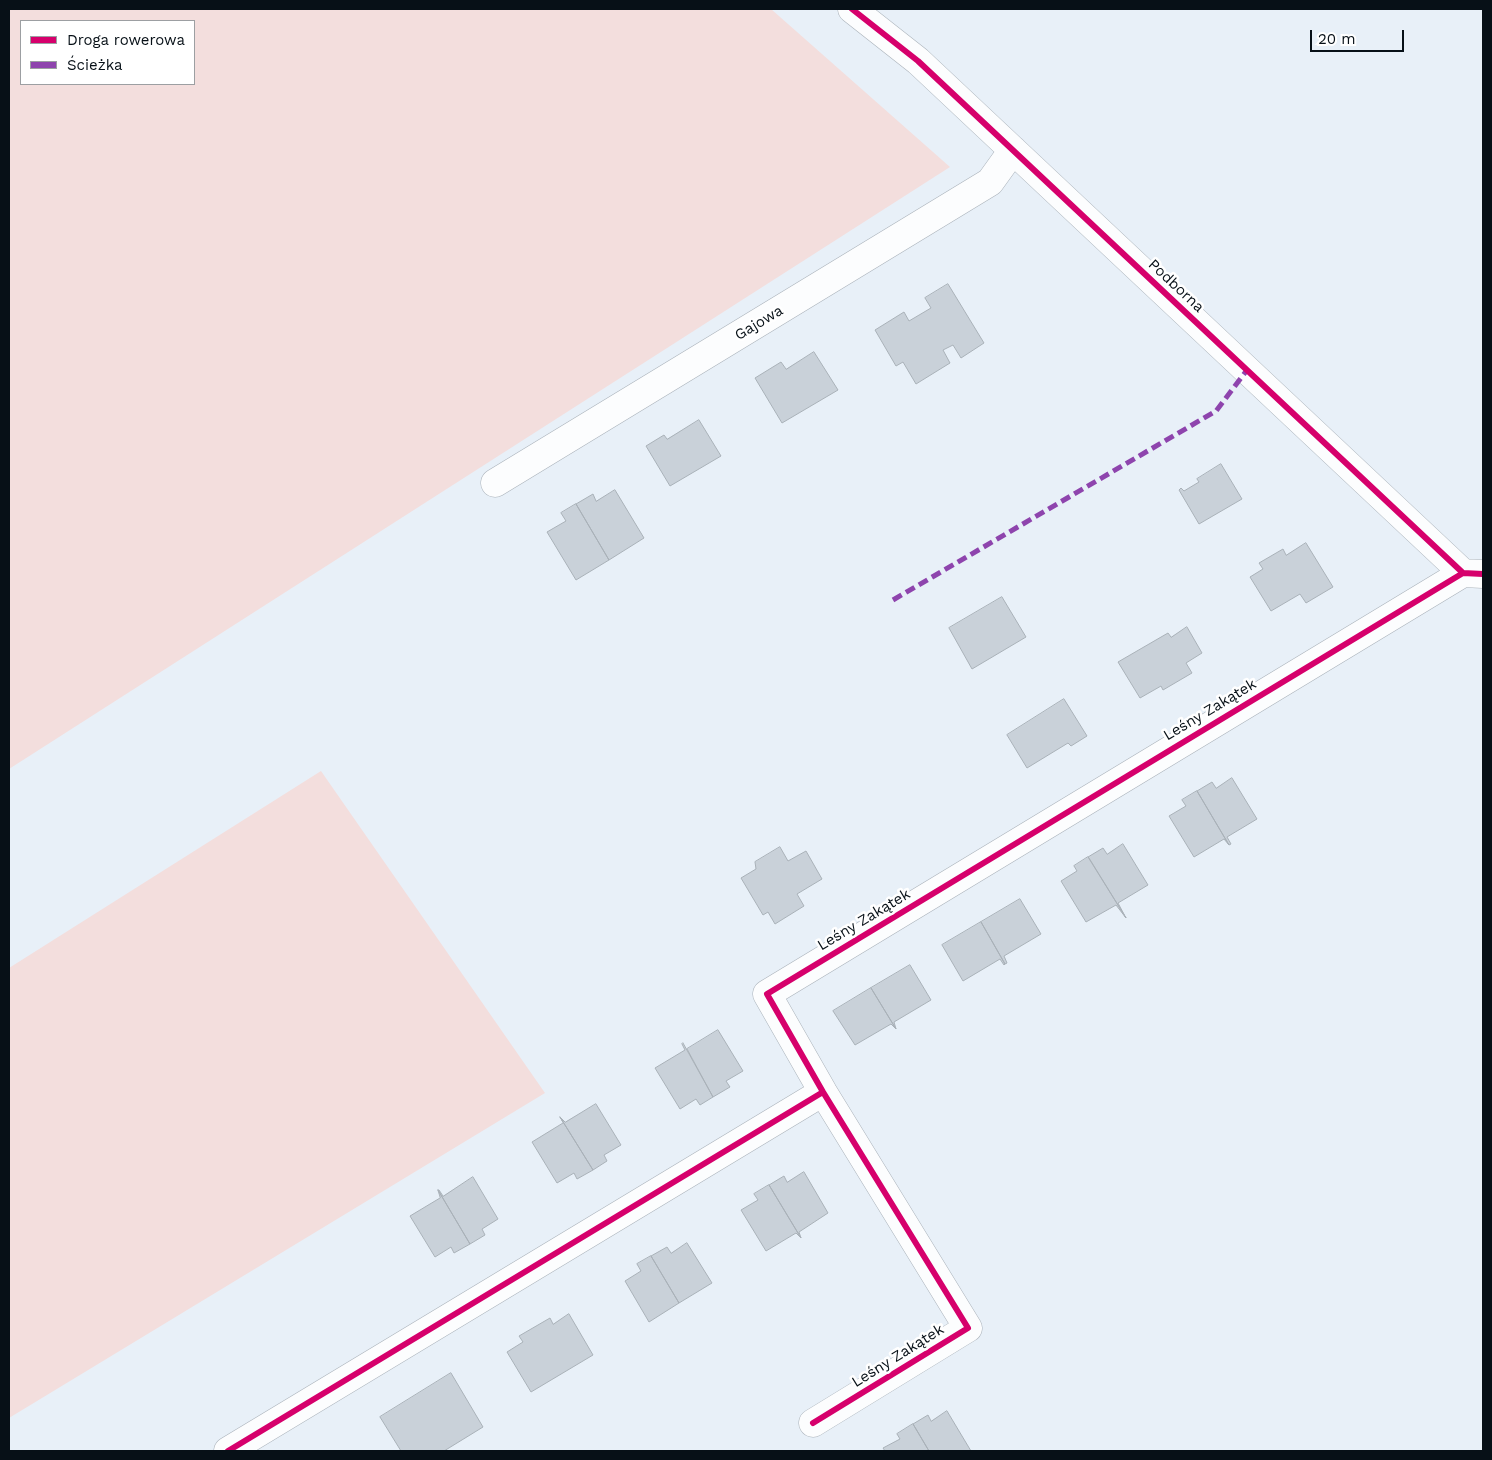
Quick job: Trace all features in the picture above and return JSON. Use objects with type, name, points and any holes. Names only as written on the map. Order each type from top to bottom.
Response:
[{"type":"street","name":"Podborna","points":[[852,9],[918,62],[1473,574]]},
{"type":"street","name":"Gajowa","points":[[494,483],[990,182],[1013,150]]},
{"type":"street","name":"Leśny Zakątek","points":[[813,1423],[968,1328],[823,1092],[768,994],[1473,574]]},
{"type":"street","points":[[228,1451],[823,1092]]},
{"type":"shaded area","points":[[9,9],[771,9],[950,167],[9,769]]},
{"type":"shaded area","points":[[321,771],[545,1093],[9,1418],[9,968]]},
{"type":"building","points":[[948,284],[984,343],[961,358],[953,345],[943,350],[950,363],[916,384],[903,362],[896,366],[875,330],[904,312],[909,321],[931,308],[925,298]]},
{"type":"building","points":[[814,352],[838,390],[782,423],[755,378],[781,362],[786,369]]},
{"type":"building","points":[[699,420],[721,456],[670,486],[646,446],[664,435],[667,439]]},
{"type":"building","points":[[1221,464],[1242,499],[1199,524],[1179,490],[1181,488],[1184,491],[1199,482],[1197,479]]},
{"type":"building","points":[[615,490],[644,538],[609,560],[576,504],[593,494],[596,501]]},
{"type":"building","points":[[576,504],[609,560],[576,580],[547,532],[566,521],[561,513]]},
{"type":"building","points":[[1306,543],[1333,587],[1306,603],[1300,594],[1271,611],[1250,577],[1263,569],[1259,563],[1283,549],[1286,555]]},
{"type":"building","points":[[1002,597],[1026,637],[972,669],[949,628]]},
{"type":"building","points":[[1187,627],[1202,653],[1186,663],[1192,673],[1163,690],[1161,686],[1140,698],[1118,662],[1168,633],[1171,637]]},
{"type":"building","points":[[1064,699],[1087,736],[1071,746],[1068,743],[1027,768],[1007,735]]},
{"type":"building","points":[[1232,778],[1257,819],[1227,837],[1231,844],[1229,845],[1197,791],[1212,782],[1216,788]]},
{"type":"building","points":[[1197,791],[1229,845],[1224,839],[1194,857],[1169,816],[1186,806],[1182,800]]},
{"type":"building","points":[[1123,844],[1148,885],[1118,903],[1126,918],[1088,857],[1103,848],[1107,854]]},
{"type":"building","points":[[780,847],[788,861],[806,851],[822,879],[797,894],[804,906],[775,924],[768,912],[763,915],[741,878],[756,869],[755,862]]},
{"type":"building","points":[[1088,857],[1126,918],[1116,905],[1086,922],[1061,881],[1077,871],[1074,866]]},
{"type":"building","points":[[1020,899],[1041,934],[1004,956],[1007,963],[1005,964],[981,922]]},
{"type":"building","points":[[981,922],[1005,964],[1000,959],[963,981],[942,945]]},
{"type":"building","points":[[910,965],[931,1000],[894,1022],[896,1029],[871,988]]},
{"type":"building","points":[[871,988],[896,1029],[891,1024],[855,1045],[833,1011]]},
{"type":"building","points":[[718,1030],[743,1071],[726,1081],[730,1087],[713,1097],[687,1049]]},
{"type":"building","points":[[683,1043],[713,1097],[700,1105],[696,1099],[680,1109],[655,1068],[685,1050]]},
{"type":"building","points":[[596,1104],[621,1145],[604,1155],[607,1161],[593,1170],[560,1117],[565,1122]]},
{"type":"building","points":[[560,1117],[593,1170],[577,1179],[574,1173],[557,1183],[532,1142],[563,1123]]},
{"type":"building","points":[[804,1172],[828,1213],[799,1232],[801,1238],[769,1185],[784,1176],[787,1182]]},
{"type":"building","points":[[473,1177],[498,1219],[482,1229],[485,1235],[470,1244],[438,1190],[443,1196]]},
{"type":"building","points":[[769,1185],[801,1238],[796,1233],[766,1251],[741,1210],[758,1200],[754,1194]]},
{"type":"building","points":[[438,1190],[470,1244],[454,1253],[451,1247],[435,1257],[410,1216],[440,1198]]},
{"type":"building","points":[[687,1243],[712,1283],[679,1303],[651,1256],[667,1247],[671,1253]]},
{"type":"building","points":[[651,1256],[679,1303],[649,1322],[625,1281],[641,1271],[637,1264]]},
{"type":"building","points":[[569,1314],[593,1355],[531,1392],[507,1352],[523,1342],[519,1336],[550,1318],[553,1324]]},
{"type":"building","points":[[451,1373],[483,1427],[444,1451],[401,1451],[380,1417]]},
{"type":"building","points":[[947,1411],[971,1451],[929,1451],[913,1424],[928,1415],[931,1421]]},
{"type":"building","points":[[913,1424],[929,1451],[885,1451],[883,1448],[900,1439],[897,1434]]},
{"type":"marked path","points":[[893,600],[1216,411],[1247,370]]},
{"type":"cycle path","points":[[852,9],[918,61],[1463,573],[1483,574]]},
{"type":"cycle path","points":[[813,1423],[968,1328],[823,1092],[767,994],[1463,573]]},
{"type":"cycle path","points":[[228,1451],[823,1092]]}]
